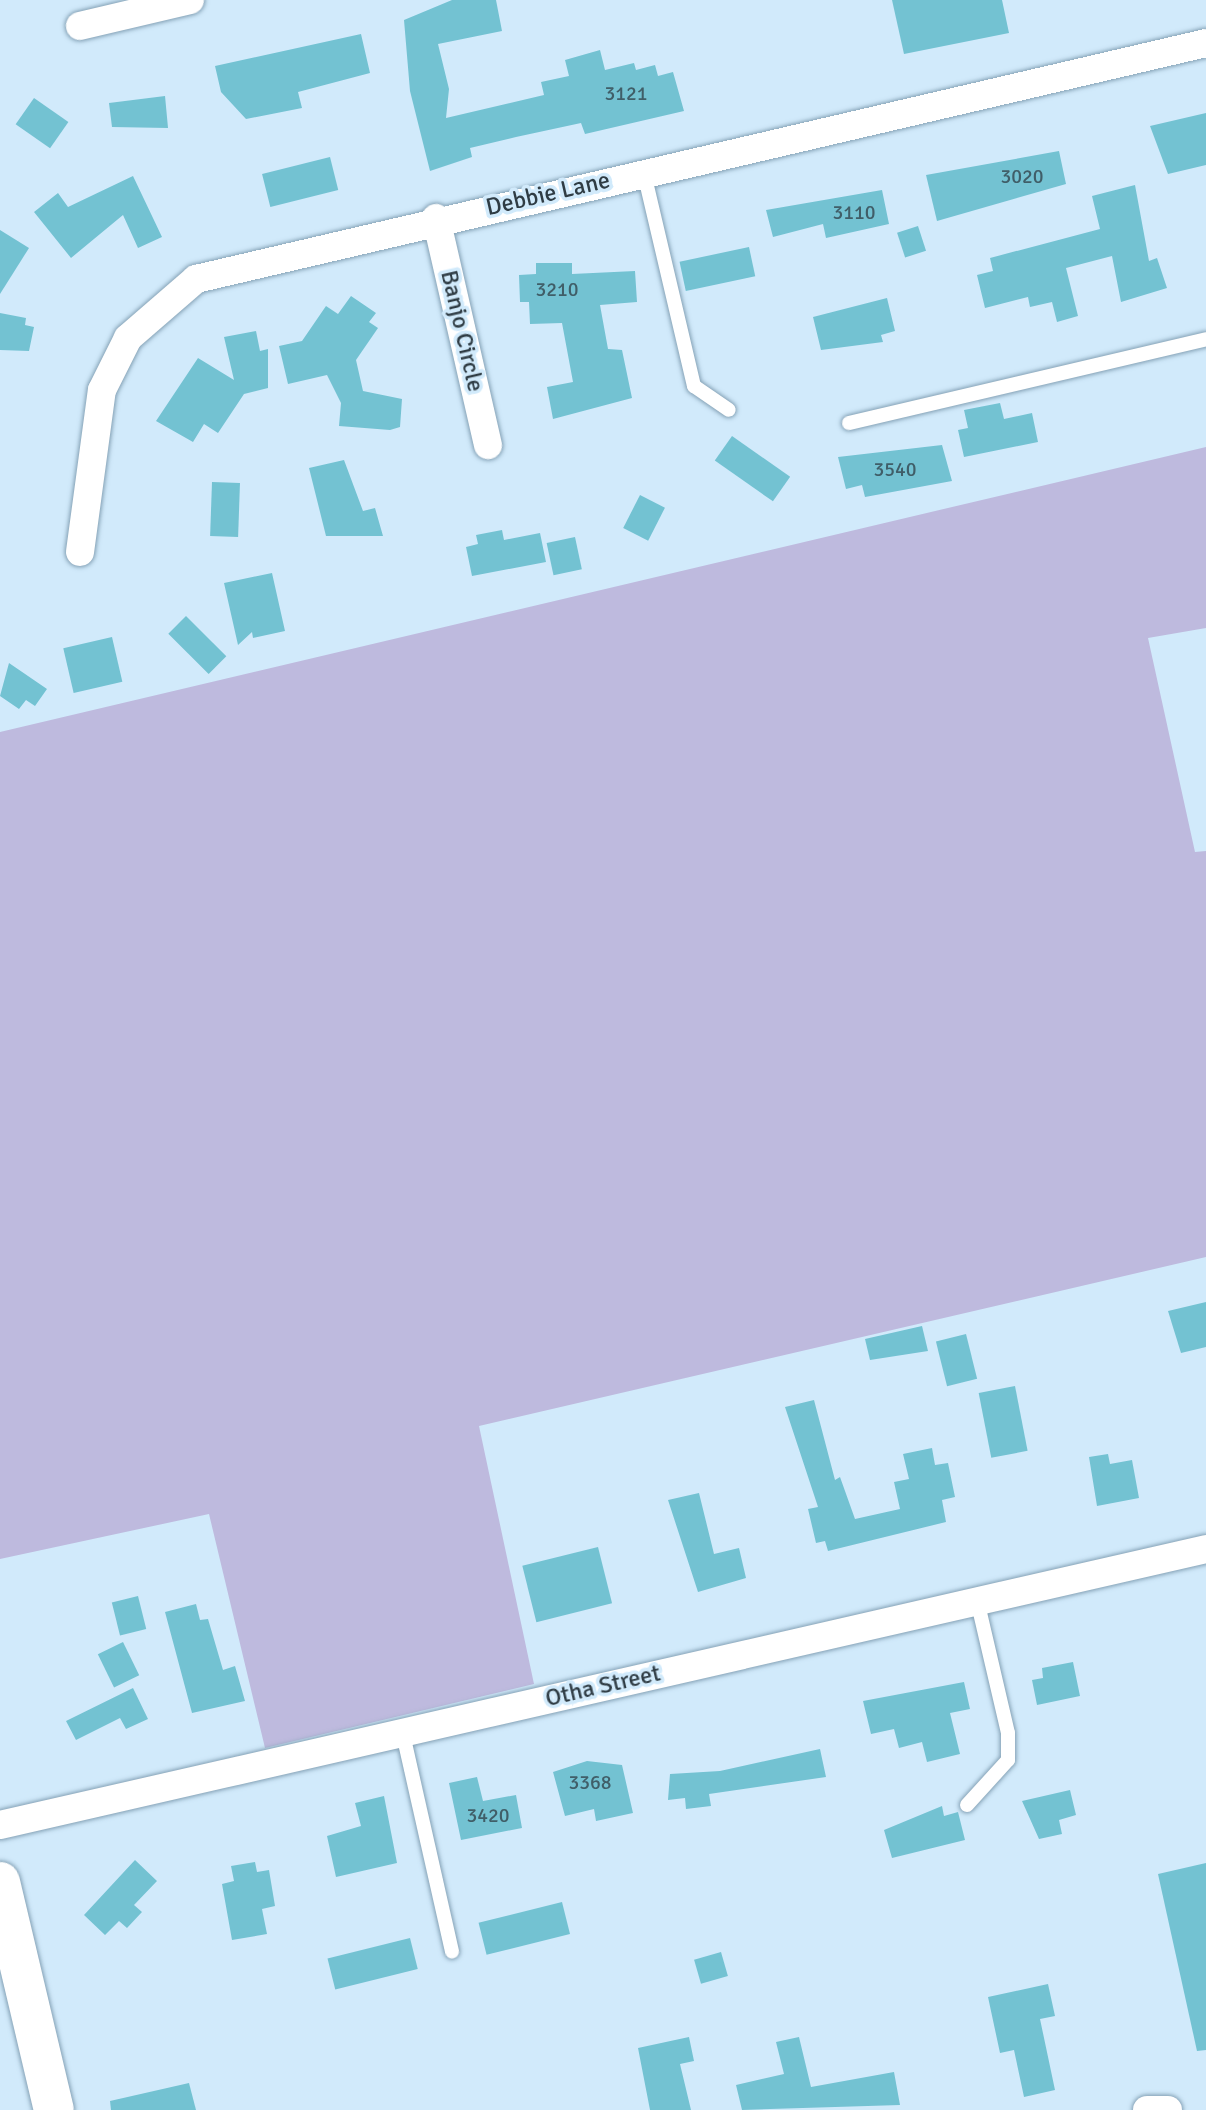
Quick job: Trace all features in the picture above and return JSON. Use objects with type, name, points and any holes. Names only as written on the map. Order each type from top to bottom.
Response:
[{"type":"main road","points":[[0,1882],[54,2110]]},
{"type":"street","points":[[80,26],[190,0]]},
{"type":"street","name":"Debbie Lane","points":[[80,552],[102,390],[128,338],[163,300],[196,279],[258,259],[1206,43]]},
{"type":"street","name":"Banjo Circle","points":[[436,218],[488,445]]},
{"type":"street","name":"Otha Street","points":[[0,1825],[1206,1549]]},
{"type":"street","points":[[1147,2110],[1168,2110]]},
{"type":"lane","points":[[644,173],[694,386],[729,410]]},
{"type":"lane","points":[[849,423],[1206,339]]},
{"type":"lane","points":[[967,1805],[1008,1760],[1008,1733],[977,1600]]},
{"type":"lane","points":[[403,1734],[452,1952]]},
{"type":"shaded area","points":[[1206,447],[1206,628],[1148,638],[1195,852],[1206,851],[1206,1257],[479,1426],[534,1684],[265,1748],[209,1514],[0,1559],[0,732]]},
{"type":"building","points":[[452,0],[496,0],[502,31],[438,44],[449,89],[446,118],[544,95],[541,82],[569,76],[565,60],[600,50],[605,70],[634,63],[636,70],[655,65],[658,76],[673,72],[684,111],[585,134],[581,123],[516,137],[470,148],[472,157],[430,171],[410,91],[404,20]]},
{"type":"building","points":[[892,0],[1002,0],[1009,33],[904,54]]},
{"type":"building","points":[[361,34],[370,73],[298,92],[302,108],[246,119],[221,92],[215,66]]},
{"type":"building","points":[[165,96],[168,128],[112,127],[109,103]]},
{"type":"building","points":[[34,98],[68,122],[50,148],[16,124]]},
{"type":"building","points":[[1206,113],[1206,165],[1168,174],[1150,126]]},
{"type":"building","points":[[1059,151],[1066,184],[937,221],[926,175]]},
{"type":"building","points":[[330,157],[338,190],[270,207],[262,174]]},
{"type":"building","points":[[133,176],[162,237],[138,248],[123,215],[71,258],[34,212],[58,193],[68,207]]},
{"type":"building","points":[[1135,185],[1149,261],[1157,258],[1167,288],[1121,302],[1112,256],[1066,268],[1078,316],[1057,322],[1052,302],[1030,307],[1028,297],[985,308],[977,275],[993,271],[990,258],[1100,229],[1092,196]]},
{"type":"building","points":[[882,190],[889,224],[826,238],[823,224],[773,237],[766,210]]},
{"type":"building","points":[[918,226],[926,251],[905,258],[897,233]]},
{"type":"building","points":[[0,230],[29,248],[0,294]]},
{"type":"building","points":[[749,247],[755,276],[686,291],[680,262]]},
{"type":"building","points":[[536,263],[572,263],[572,274],[635,271],[637,302],[600,305],[608,349],[622,350],[632,398],[553,419],[547,387],[573,382],[562,323],[530,324],[529,302],[520,302],[519,275],[536,274]]},
{"type":"building","points":[[351,296],[376,313],[369,322],[378,328],[356,360],[363,391],[402,399],[400,427],[390,430],[339,426],[341,403],[327,375],[288,384],[279,346],[302,341],[326,306],[338,314]]},
{"type":"building","points":[[887,298],[895,331],[881,335],[883,342],[821,350],[813,317]]},
{"type":"building","points":[[0,313],[26,318],[25,325],[34,327],[29,351],[0,350]]},
{"type":"building","points":[[256,331],[260,351],[268,349],[268,388],[244,394],[218,433],[204,424],[193,442],[156,421],[198,358],[234,380],[224,337]]},
{"type":"building","points":[[1000,403],[1004,419],[1032,413],[1038,442],[964,457],[958,430],[968,428],[964,410]]},
{"type":"building","points":[[732,436],[790,477],[773,501],[715,461]]},
{"type":"building","points":[[942,445],[952,481],[865,497],[862,485],[846,489],[838,457]]},
{"type":"building","points":[[344,460],[363,511],[375,508],[383,536],[326,536],[309,468]]},
{"type":"building","points":[[212,482],[240,483],[238,537],[210,536]]},
{"type":"building","points":[[640,495],[665,508],[648,541],[623,528]]},
{"type":"building","points":[[502,530],[504,540],[540,533],[546,562],[472,576],[466,547],[478,544],[476,535]]},
{"type":"building","points":[[575,537],[582,569],[553,575],[547,543]]},
{"type":"building","points":[[272,573],[285,631],[253,638],[252,632],[238,645],[224,583]]},
{"type":"building","points":[[186,616],[226,656],[209,674],[168,634]]},
{"type":"building","points":[[112,637],[122,682],[74,693],[63,648]]},
{"type":"building","points":[[9,663],[47,689],[35,706],[26,700],[19,709],[0,696]]},
{"type":"building","points":[[1206,1302],[1206,1347],[1181,1353],[1168,1311]]},
{"type":"building","points":[[922,1326],[928,1351],[870,1360],[865,1339]]},
{"type":"building","points":[[966,1334],[977,1379],[947,1386],[936,1341]]},
{"type":"building","points":[[1015,1386],[1028,1451],[991,1458],[979,1393]]},
{"type":"building","points":[[814,1400],[835,1480],[840,1477],[855,1519],[900,1509],[894,1482],[909,1479],[903,1454],[932,1448],[935,1465],[948,1463],[955,1497],[942,1500],[946,1522],[828,1551],[825,1541],[816,1543],[808,1509],[818,1507],[785,1407]]},
{"type":"building","points":[[1108,1454],[1110,1464],[1132,1460],[1139,1498],[1097,1506],[1089,1457]]},
{"type":"building","points":[[699,1493],[714,1554],[739,1548],[746,1578],[698,1592],[668,1500]]},
{"type":"building","points":[[598,1547],[612,1603],[536,1622],[522,1566]]},
{"type":"building","points":[[138,1596],[146,1629],[120,1636],[112,1603]]},
{"type":"building","points":[[196,1604],[200,1620],[208,1619],[223,1670],[235,1666],[245,1701],[192,1713],[165,1612]]},
{"type":"building","points":[[123,1642],[139,1675],[114,1688],[98,1654]]},
{"type":"building","points":[[1073,1662],[1080,1696],[1037,1705],[1032,1680],[1043,1678],[1042,1668]]},
{"type":"building","points":[[964,1682],[970,1709],[950,1713],[960,1754],[927,1762],[922,1742],[899,1748],[894,1729],[871,1734],[863,1701]]},
{"type":"building","points":[[133,1688],[148,1719],[126,1729],[120,1718],[76,1740],[66,1721]]},
{"type":"building","points":[[820,1749],[826,1777],[709,1794],[711,1806],[686,1809],[685,1798],[668,1800],[670,1774],[720,1771]]},
{"type":"building","points":[[587,1761],[622,1765],[633,1813],[596,1821],[594,1809],[565,1816],[553,1772]]},
{"type":"building","points":[[477,1777],[483,1801],[516,1795],[522,1828],[461,1840],[449,1783]]},
{"type":"building","points":[[1070,1790],[1076,1815],[1059,1820],[1062,1834],[1039,1839],[1022,1801]]},
{"type":"building","points":[[384,1796],[397,1863],[336,1877],[327,1836],[361,1826],[355,1803]]},
{"type":"building","points":[[942,1806],[944,1816],[958,1812],[965,1840],[892,1858],[884,1830]]},
{"type":"building","points":[[135,1860],[157,1881],[134,1905],[142,1912],[127,1928],[119,1921],[105,1935],[84,1915]]},
{"type":"building","points":[[255,1862],[257,1872],[269,1870],[275,1906],[262,1909],[267,1934],[232,1940],[222,1884],[234,1881],[231,1866]]},
{"type":"building","points":[[1206,1863],[1206,2050],[1197,2051],[1158,1874]]},
{"type":"building","points":[[562,1902],[570,1934],[487,1955],[479,1923]]},
{"type":"building","points":[[410,1938],[418,1969],[335,1990],[328,1959]]},
{"type":"building","points":[[721,1952],[728,1976],[701,1984],[694,1960]]},
{"type":"building","points":[[1048,1984],[1055,2016],[1040,2019],[1055,2090],[1024,2097],[1014,2050],[1000,2053],[988,1997]]},
{"type":"building","points":[[689,2037],[694,2061],[680,2064],[691,2110],[650,2110],[638,2048]]},
{"type":"building","points":[[799,2037],[811,2087],[894,2072],[900,2105],[742,2110],[736,2085],[784,2074],[776,2042]]},
{"type":"building","points":[[189,2083],[196,2110],[111,2110],[110,2101]]}]
